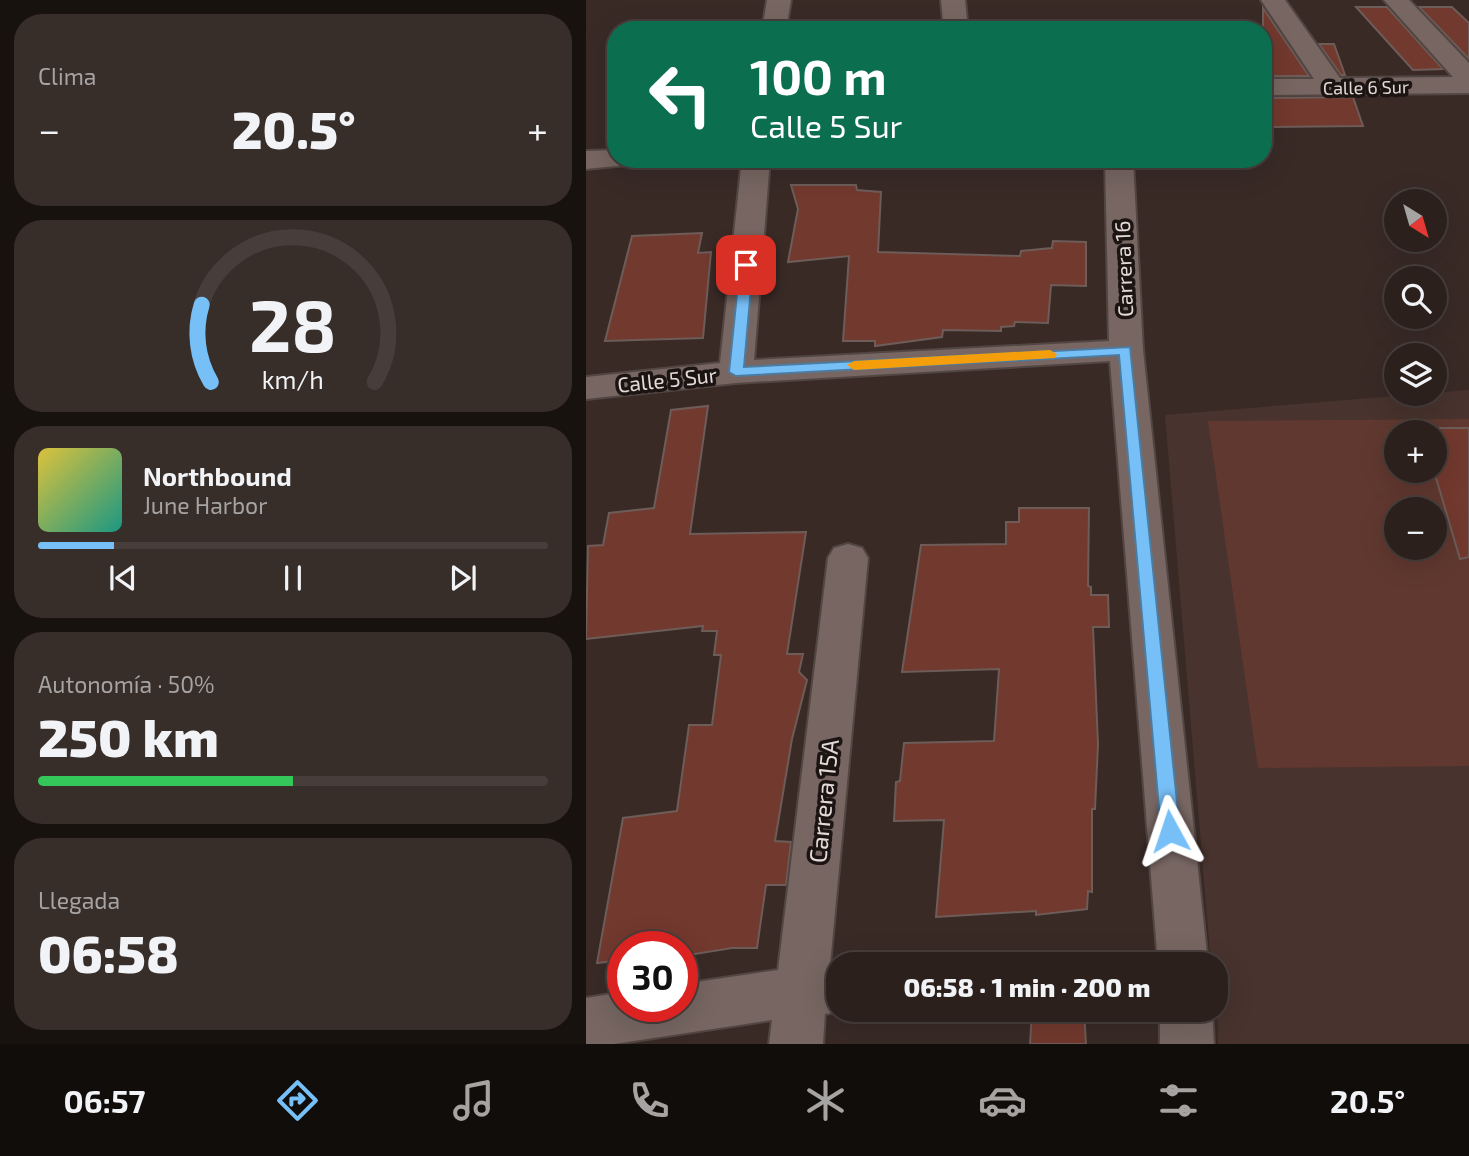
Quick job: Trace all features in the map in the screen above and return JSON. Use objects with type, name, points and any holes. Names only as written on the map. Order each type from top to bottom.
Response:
[{"type":"street","points":[[776,21],[779,0]]},
{"type":"street","points":[[953,0],[955,21]]},
{"type":"street","points":[[1273,0],[1333,87]]},
{"type":"street","points":[[1396,0],[1469,79]]},
{"type":"street","name":"Calle 6 Sur","points":[[1272,87],[1469,85]]},
{"type":"street","points":[[586,160],[607,159]]},
{"type":"street","points":[[736,372],[755,168]]},
{"type":"street","name":"Carrera 16","points":[[1119,168],[1126,350],[1182,952]]},
{"type":"street","name":"Calle 5 Sur","points":[[586,388],[736,372],[1126,350]]},
{"type":"street","name":"Carrera 15A","points":[[796,1044],[820,990],[848,558]]},
{"type":"street","points":[[586,1023],[820,990]]},
{"type":"street","points":[[1186,1022],[1187,1044]]},
{"type":"shaded area","points":[[1469,390],[1469,1044],[1218,1044],[1217,1022],[1228,1022],[1228,952],[1210,952],[1165,415],[1384,397],[1384,406],[1447,406],[1447,392]]},
{"type":"shaded area","points":[[1469,419],[1469,766],[1258,768],[1208,421]]},
{"type":"building","points":[[1356,7],[1387,7],[1443,69],[1413,70]]},
{"type":"building","points":[[1419,7],[1452,7],[1469,23],[1469,59]]},
{"type":"building","points":[[1263,8],[1272,21],[1263,21]]},
{"type":"building","points":[[1272,21],[1309,76],[1272,76]]},
{"type":"building","points":[[1319,44],[1334,44],[1345,75],[1341,75]]},
{"type":"building","points":[[1353,97],[1363,126],[1272,127],[1272,98]]},
{"type":"building","points":[[791,185],[856,185],[857,190],[881,192],[878,252],[1020,256],[1021,251],[1052,248],[1053,241],[1086,242],[1086,286],[1051,285],[1048,323],[1015,322],[1014,326],[1001,327],[1001,331],[943,330],[942,337],[875,346],[875,341],[843,341],[849,256],[788,262],[798,209]]},
{"type":"building","points":[[702,233],[698,253],[711,252],[703,338],[605,341],[632,236]]},
{"type":"building","points":[[708,406],[690,534],[806,532],[787,654],[803,654],[799,672],[807,680],[792,739],[775,841],[791,842],[786,885],[766,885],[757,948],[732,948],[698,953],[698,931],[607,931],[607,962],[597,963],[623,818],[677,811],[689,725],[712,725],[721,655],[714,655],[717,631],[702,631],[703,626],[586,639],[588,546],[603,545],[609,513],[654,508],[671,410]]},
{"type":"building","points":[[1447,428],[1469,428],[1469,557],[1460,559],[1447,515],[1447,497],[1442,497],[1438,483],[1447,483]]},
{"type":"building","points":[[1019,508],[1089,508],[1088,586],[1091,587],[1091,595],[1108,595],[1109,627],[1093,627],[1098,744],[1095,809],[1092,809],[1092,892],[1088,891],[1087,909],[1036,915],[1036,911],[936,917],[944,820],[894,821],[896,782],[900,781],[904,743],[994,741],[999,669],[902,672],[921,545],[1006,544],[1006,522],[1019,522]]},
{"type":"building","points":[[1031,1022],[1085,1022],[1086,1044],[1030,1044]]},
{"type":"slow traffic","points":[[854,365],[1050,354]]},
{"type":"route","points":[[746,265],[736,372],[1126,350],[1170,831]]}]
